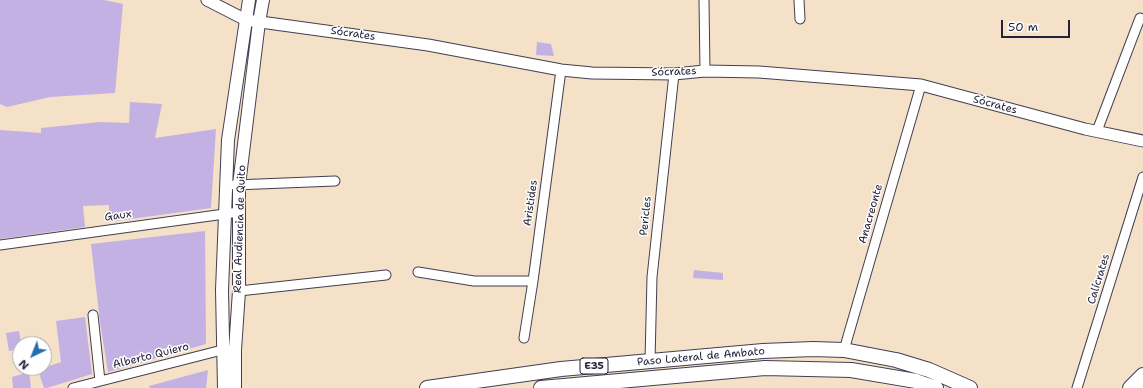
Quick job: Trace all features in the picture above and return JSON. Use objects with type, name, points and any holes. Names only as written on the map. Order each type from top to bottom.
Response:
[{"type":"highway","name":"Paso Lateral de Ambato","points":[[427,388],[561,369],[763,351],[813,349],[844,350],[896,360],[929,370],[970,388]]},
{"type":"highway","name":"Paso Lateral de Ambato","points":[[542,388],[765,368],[851,370]]},
{"type":"highway","points":[[851,370],[903,388]]},
{"type":"highway","points":[[851,370],[916,381],[936,388]]},
{"type":"highway","points":[[1130,388],[1143,375]]},
{"type":"main road","name":"Real Audiencia de Quito","points":[[224,388],[222,350],[222,290],[228,140],[249,0]]},
{"type":"main road","name":"Real Audiencia de Quito","points":[[236,388],[239,291],[239,185],[263,0]]},
{"type":"street","name":"Sócrates","points":[[207,0],[246,20],[428,45],[561,70],[592,73],[674,74],[705,71],[759,72],[921,85],[1097,131],[1143,141]]},
{"type":"street","points":[[704,0],[705,71]]},
{"type":"street","points":[[799,0],[800,19]]},
{"type":"street","points":[[1097,131],[1140,18]]},
{"type":"street","name":"Aristides","points":[[524,338],[561,70]]},
{"type":"street","name":"Pericles","points":[[650,361],[652,277],[674,74]]},
{"type":"street","name":"Anacreonte","points":[[844,350],[921,85]]},
{"type":"street","name":"Calícrates","points":[[1077,388],[1143,177]]},
{"type":"street","points":[[226,185],[335,181]]},
{"type":"street","name":"Gaux","points":[[0,245],[239,212]]},
{"type":"street","points":[[418,272],[474,282],[533,281]]},
{"type":"street","points":[[239,291],[386,275]]},
{"type":"street","points":[[93,315],[100,381]]},
{"type":"street","name":"Alberto Quiero","points":[[73,388],[222,350],[236,350]]},
{"type":"building","points":[[0,0],[104,0],[123,4],[115,93],[50,97],[7,107],[0,104]]},
{"type":"building","points":[[537,42],[551,44],[554,56],[536,55]]},
{"type":"building","points":[[130,102],[162,104],[155,138],[216,129],[211,208],[109,222],[109,205],[83,206],[85,227],[0,239],[0,130],[41,133],[41,128],[100,122],[129,123]]},
{"type":"building","points":[[205,231],[206,344],[108,372],[100,322],[91,244]]},
{"type":"building","points":[[694,270],[723,273],[723,280],[693,278]]},
{"type":"building","points":[[85,317],[92,374],[44,388],[40,376],[52,376],[52,365],[61,362],[56,321]]},
{"type":"building","points":[[19,331],[20,336],[12,336],[12,350],[9,351],[6,333]]},
{"type":"building","points":[[208,370],[206,388],[150,388],[149,386]]},
{"type":"building","points":[[30,376],[31,388],[13,388],[12,377]]}]
